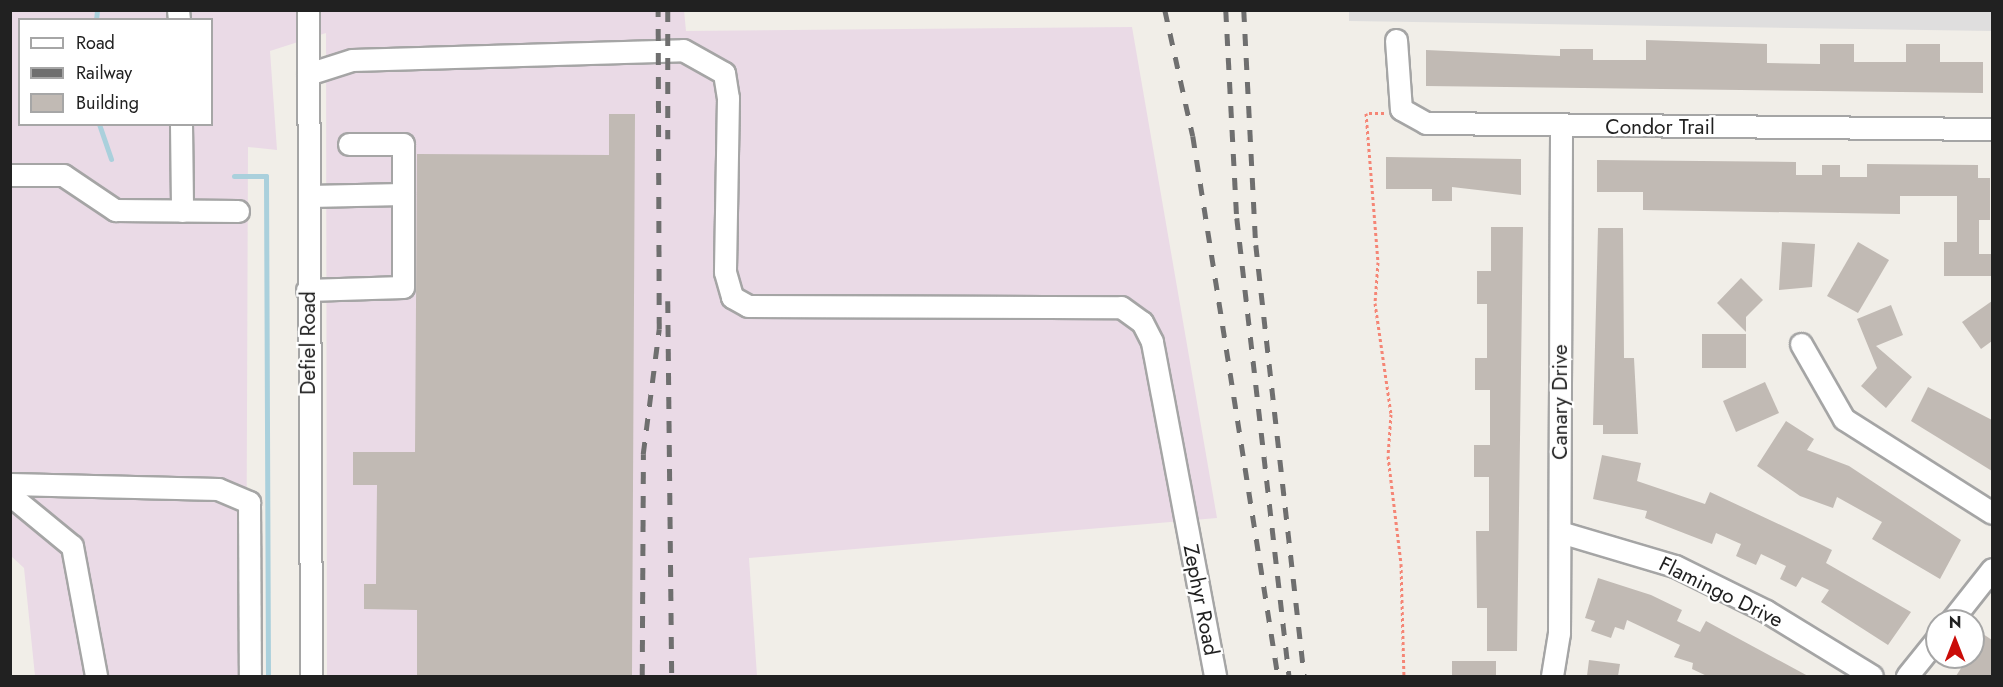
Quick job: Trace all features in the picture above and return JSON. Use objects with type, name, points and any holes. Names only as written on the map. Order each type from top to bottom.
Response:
[{"type":"street","name":"Defiel Road","points":[[308,10],[307,290],[310,676]]},
{"type":"street","name":"Condor Trail","points":[[1396,40],[1398,96],[1409,118],[1426,123],[1992,129]]},
{"type":"street","name":"Zephyr Road","points":[[308,75],[352,60],[683,50],[706,60],[724,73],[728,98],[725,272],[732,297],[748,306],[1121,307],[1142,322],[1152,342],[1215,676]]},
{"type":"street","points":[[181,126],[182,211]]},
{"type":"street","name":"Canary Drive","points":[[1552,676],[1559,633],[1561,126]]},
{"type":"street","points":[[307,290],[403,287],[403,144],[350,144]]},
{"type":"street","points":[[10,176],[63,176],[116,210],[238,211]]},
{"type":"street","points":[[309,196],[403,194]]},
{"type":"street","points":[[1801,344],[1844,419],[1992,513]]},
{"type":"street","points":[[10,484],[218,489],[249,502],[250,676]]},
{"type":"street","points":[[10,495],[72,546],[96,676]]},
{"type":"street","name":"Flamingo Drive","points":[[1560,532],[1675,566],[1766,611],[1872,676]]},
{"type":"street","points":[[1960,609],[1992,569]]},
{"type":"street","points":[[1907,676],[1925,654]]},
{"type":"path","points":[[1389,120],[1383,112],[1366,114],[1378,262],[1375,303],[1391,414],[1388,456],[1401,564],[1404,676]]},
{"type":"shaded area","points":[[684,10],[686,31],[1132,27],[1217,518],[749,558],[757,676],[327,676],[326,33],[270,51],[277,150],[248,147],[246,676],[35,676],[24,568],[11,556],[11,11]]},
{"type":"shaded area","points":[[1992,10],[1992,31],[1349,21],[1349,11]]},
{"type":"building","points":[[1646,40],[1767,44],[1767,63],[1820,64],[1820,44],[1854,44],[1854,62],[1906,62],[1906,44],[1940,44],[1940,62],[1983,62],[1983,93],[1426,86],[1426,50],[1560,56],[1560,49],[1593,49],[1593,60],[1646,60]]},
{"type":"building","points":[[609,114],[635,114],[632,676],[417,676],[417,610],[364,609],[364,584],[376,584],[377,485],[353,485],[353,452],[415,452],[417,154],[609,155]]},
{"type":"building","points":[[1386,157],[1521,159],[1521,195],[1452,187],[1452,201],[1432,201],[1432,189],[1386,189]]},
{"type":"building","points":[[1597,160],[1796,162],[1796,175],[1822,175],[1822,165],[1840,165],[1840,177],[1867,177],[1867,164],[1978,165],[1978,178],[1990,178],[1990,220],[1979,220],[1979,254],[1992,254],[1992,276],[1944,276],[1944,242],[1957,242],[1957,196],[1900,196],[1900,214],[1643,210],[1643,192],[1597,192]]},
{"type":"building","points":[[1491,227],[1523,227],[1517,651],[1487,651],[1487,608],[1477,608],[1476,531],[1489,531],[1489,477],[1474,477],[1474,445],[1490,445],[1490,390],[1475,390],[1475,358],[1487,358],[1487,304],[1477,304],[1477,271],[1491,271]]},
{"type":"building","points":[[1598,228],[1623,228],[1624,358],[1634,358],[1638,434],[1603,434],[1603,425],[1593,425]]},
{"type":"building","points":[[1782,242],[1815,244],[1812,287],[1779,290]]},
{"type":"building","points":[[1858,242],[1889,260],[1858,313],[1827,296]]},
{"type":"building","points":[[1741,278],[1763,300],[1746,317],[1746,332],[1717,303]]},
{"type":"building","points":[[1992,301],[1992,341],[1981,349],[1962,322]]},
{"type":"building","points":[[1891,305],[1903,335],[1876,346],[1912,377],[1886,408],[1861,386],[1877,368],[1857,319]]},
{"type":"building","points":[[1702,334],[1746,334],[1746,368],[1702,368]]},
{"type":"building","points":[[1765,382],[1779,413],[1736,432],[1723,401]]},
{"type":"building","points":[[1928,387],[1992,420],[1992,471],[1911,421]]},
{"type":"building","points":[[1786,421],[1814,439],[1807,450],[1849,466],[1961,540],[1940,579],[1872,539],[1882,522],[1837,497],[1833,508],[1800,496],[1757,466]]},
{"type":"building","points":[[1602,455],[1641,463],[1637,481],[1705,504],[1710,492],[1832,550],[1826,563],[1911,612],[1888,645],[1821,602],[1829,590],[1802,577],[1796,587],[1780,579],[1786,566],[1761,554],[1756,565],[1736,556],[1741,544],[1716,533],[1712,544],[1645,518],[1647,511],[1593,499]]},
{"type":"building","points":[[1598,578],[1651,595],[1682,610],[1677,621],[1700,632],[1706,621],[1808,676],[1707,676],[1692,669],[1693,663],[1674,657],[1680,645],[1627,620],[1624,630],[1615,627],[1611,638],[1591,631],[1595,621],[1585,618]]},
{"type":"building","points":[[1985,635],[1992,640],[1992,676],[1956,676],[1960,669],[1985,669]]},
{"type":"building","points":[[1589,660],[1620,664],[1618,676],[1587,676]]},
{"type":"building","points":[[1452,661],[1496,661],[1496,676],[1452,676]]},
{"type":"waterway","points":[[96,18],[97,10]]},
{"type":"waterway","points":[[100,126],[111,159]]},
{"type":"waterway","points":[[234,176],[266,176],[268,676]]},
{"type":"railway","points":[[642,676],[643,454],[659,329],[658,10]]},
{"type":"railway","points":[[668,10],[668,139]]},
{"type":"railway","points":[[1165,10],[1193,136],[1278,676]]},
{"type":"railway","points":[[1226,10],[1237,218],[1289,676]]},
{"type":"railway","points":[[1244,10],[1256,245],[1304,676]]},
{"type":"railway","points":[[668,301],[672,676]]}]
